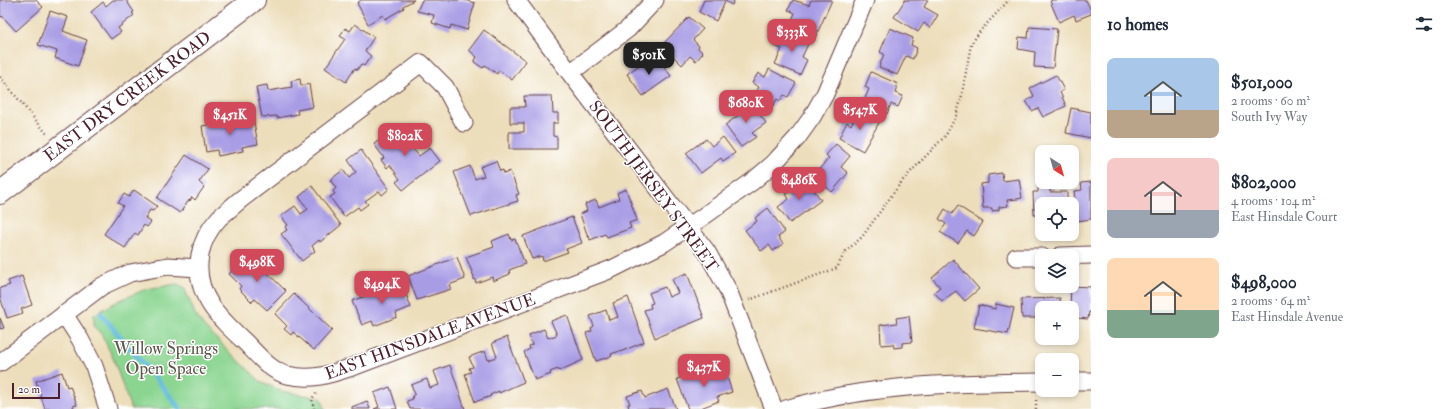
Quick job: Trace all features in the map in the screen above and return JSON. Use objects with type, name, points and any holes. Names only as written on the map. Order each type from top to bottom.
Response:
[{"type":"main road","name":"EAST DRY CREEK ROAD","points":[[0,192],[254,0]]},
{"type":"street","name":"SOUTH JERSEY STREET","points":[[516,0],[707,252],[728,290],[774,409]]},
{"type":"street","points":[[570,73],[628,29],[655,0]]},
{"type":"street","name":"EAST HINSDALE AVENUE","points":[[464,123],[445,87],[421,63],[240,200],[219,219],[208,234],[201,249],[198,268],[201,288],[211,306],[225,324],[270,367],[286,375],[305,378],[323,376],[355,366],[612,269],[664,243],[753,180],[773,164],[797,138],[812,117],[825,94],[865,0]]},
{"type":"street","points":[[1079,255],[1091,255]]},
{"type":"street","points":[[1016,257],[1035,256]]},
{"type":"street","points":[[0,362],[102,286],[130,273],[168,266],[198,268]]},
{"type":"street","points":[[64,314],[80,339],[94,366],[108,409]]},
{"type":"street","points":[[1079,381],[1091,381]]},
{"type":"street","points":[[786,409],[809,402],[857,392],[907,386],[954,383],[1035,382]]},
{"type":"path","points":[[734,307],[751,299],[837,268],[845,252],[862,237],[902,181],[946,135],[956,116],[961,100],[971,44],[981,30],[1009,0]]},
{"type":"path","points":[[0,78],[59,148]]},
{"type":"green space","name":"Willow Springs Open Space","points":[[177,284],[184,287],[195,314],[204,327],[260,381],[281,391],[321,398],[325,409],[131,409],[113,358],[102,335],[94,327],[94,315],[118,301],[146,289]]},
{"type":"building","points":[[0,0],[36,0],[43,7],[16,31],[2,16],[0,18]]},
{"type":"building","points":[[113,0],[126,0],[134,12],[132,13],[134,15],[118,28],[121,32],[111,39],[91,12],[103,2],[106,6]]},
{"type":"building","points":[[361,0],[414,0],[403,6],[404,8],[385,19],[383,15],[368,24],[357,3]]},
{"type":"building","points":[[422,0],[464,0],[475,3],[467,30],[451,25],[450,29],[432,23],[434,15],[417,11]]},
{"type":"building","points":[[704,0],[734,0],[732,5],[725,1],[716,21],[699,12]]},
{"type":"building","points":[[793,0],[809,5],[811,0],[832,0],[816,36],[790,24],[795,13],[788,10]]},
{"type":"building","points":[[905,0],[928,0],[924,7],[938,15],[930,28],[924,23],[918,32],[894,17]]},
{"type":"building","points":[[1086,0],[1091,10],[1091,14],[1076,20],[1074,15],[1059,22],[1050,1]]},
{"type":"building","points":[[50,11],[68,17],[63,31],[87,40],[78,66],[55,58],[57,51],[38,45]]},
{"type":"building","points":[[689,17],[703,29],[693,40],[703,53],[696,61],[690,56],[682,65],[662,45]]},
{"type":"building","points":[[355,24],[374,37],[365,51],[371,56],[364,66],[361,64],[357,70],[355,68],[346,82],[325,68],[345,39],[340,36],[345,28],[350,31]]},
{"type":"building","points":[[1029,27],[1057,29],[1053,68],[1034,67],[1035,52],[1018,49],[1019,37],[1028,38]]},
{"type":"building","points":[[890,28],[913,38],[911,45],[917,48],[913,59],[906,56],[897,75],[879,67],[884,54],[880,52]]},
{"type":"building","points":[[484,30],[526,61],[512,80],[499,70],[497,74],[485,65],[483,68],[474,62],[477,57],[469,50]]},
{"type":"building","points":[[787,33],[809,42],[802,57],[807,60],[800,75],[775,64],[782,49],[774,46],[778,35],[785,38]]},
{"type":"building","points":[[657,57],[671,76],[643,96],[627,74],[641,64],[644,67]]},
{"type":"building","points":[[769,69],[796,83],[788,97],[784,95],[780,101],[777,99],[773,106],[754,96],[759,87],[752,83],[758,73],[765,77]]},
{"type":"building","points":[[871,72],[898,84],[895,93],[903,96],[898,107],[891,104],[887,114],[863,103],[869,89],[865,87]]},
{"type":"building","points":[[1056,75],[1064,90],[1060,92],[1066,106],[1043,117],[1038,108],[1032,111],[1026,101],[1034,96],[1030,88]]},
{"type":"building","points":[[300,79],[301,86],[309,84],[313,107],[297,110],[298,114],[277,118],[277,116],[262,117],[256,87],[267,85],[268,91],[292,87],[291,81]]},
{"type":"building","points":[[524,96],[552,96],[553,113],[558,113],[558,123],[553,123],[553,136],[557,137],[557,149],[509,149],[509,132],[524,132],[524,123],[510,123],[510,107],[525,107]]},
{"type":"building","points":[[750,101],[766,123],[752,133],[756,137],[741,147],[725,125],[741,113],[738,109]]},
{"type":"building","points":[[1071,108],[1091,112],[1091,138],[1066,133]]},
{"type":"building","points":[[859,110],[880,121],[863,151],[839,138],[847,122],[851,125]]},
{"type":"building","points":[[253,117],[258,144],[242,147],[243,151],[218,156],[217,150],[206,152],[202,126]]},
{"type":"building","points":[[394,130],[397,135],[401,133],[403,136],[411,130],[421,143],[413,149],[419,156],[430,148],[440,161],[403,190],[396,182],[400,179],[390,165],[387,168],[381,160],[384,158],[374,144]]},
{"type":"building","points":[[723,137],[735,153],[723,161],[721,158],[701,173],[686,153],[706,139],[712,146]]},
{"type":"building","points":[[836,144],[850,156],[841,167],[848,173],[832,192],[813,176],[829,158],[826,155]]},
{"type":"building","points":[[361,150],[389,189],[382,195],[379,191],[365,201],[368,204],[360,210],[358,207],[344,217],[330,197],[335,194],[333,191],[336,188],[330,180],[343,170],[349,178],[356,172],[348,160]]},
{"type":"building","points":[[186,155],[208,169],[199,182],[204,187],[195,200],[192,197],[190,201],[189,200],[180,213],[157,198]]},
{"type":"building","points":[[496,161],[500,171],[503,170],[504,174],[510,171],[519,194],[516,195],[518,201],[471,216],[454,172],[470,166],[475,179],[484,176],[480,167]]},
{"type":"building","points":[[1002,173],[1003,181],[1019,179],[1022,198],[1007,200],[1008,206],[999,207],[999,210],[992,211],[992,208],[983,208],[981,184],[988,183],[988,175]]},
{"type":"building","points":[[807,180],[821,200],[790,223],[778,207],[789,199],[786,194]]},
{"type":"building","points":[[1091,182],[1091,219],[1079,221],[1079,197],[1075,197],[1074,191],[1082,190],[1081,183]]},
{"type":"building","points":[[312,186],[341,225],[320,242],[319,240],[312,246],[315,251],[302,261],[281,234],[287,230],[285,227],[288,225],[281,216],[295,206],[301,214],[308,209],[299,197]]},
{"type":"building","points":[[626,189],[637,220],[629,223],[631,228],[607,237],[605,234],[590,240],[580,214],[587,211],[585,204],[596,200],[599,207],[619,199],[617,193]]},
{"type":"building","points":[[1038,189],[1050,189],[1050,192],[1067,192],[1067,197],[1035,197],[1034,215],[1033,192],[1038,192]]},
{"type":"building","points":[[134,190],[157,206],[153,211],[150,210],[145,218],[151,222],[147,227],[144,225],[138,235],[135,233],[125,248],[104,234],[123,206],[118,203],[124,194],[129,197]]},
{"type":"building","points":[[958,206],[983,222],[974,236],[967,231],[958,243],[940,232],[946,224],[939,219],[945,209],[952,214]]},
{"type":"building","points":[[768,208],[785,232],[778,237],[783,244],[773,251],[769,245],[761,251],[745,230],[757,221],[755,218]]},
{"type":"building","points":[[572,217],[582,243],[566,249],[568,252],[543,261],[542,256],[532,259],[523,236]]},
{"type":"building","points":[[509,234],[511,240],[515,239],[525,264],[509,270],[510,274],[493,281],[492,277],[476,283],[466,257],[494,247],[492,241]]},
{"type":"building","points":[[248,254],[286,291],[267,310],[255,299],[252,302],[239,289],[241,286],[229,274]]},
{"type":"building","points":[[457,257],[465,279],[449,285],[451,289],[417,300],[408,276]]},
{"type":"building","points":[[953,259],[979,289],[965,301],[956,291],[942,301],[934,292],[940,287],[932,278]]},
{"type":"building","points":[[687,273],[704,318],[655,338],[644,310],[651,308],[650,304],[653,303],[649,293],[665,287],[669,297],[678,293],[672,279]]},
{"type":"building","points":[[22,276],[32,305],[21,309],[23,313],[7,318],[0,297],[0,288],[10,285],[8,281]]},
{"type":"building","points":[[401,282],[411,307],[396,313],[397,317],[374,326],[372,321],[362,325],[352,301]]},
{"type":"building","points":[[1079,286],[1091,287],[1091,312],[1089,312],[1088,319],[1079,318],[1079,301],[1070,301],[1071,293],[1079,293]]},
{"type":"building","points":[[294,294],[332,330],[314,350],[293,332],[291,335],[284,329],[287,326],[275,314]]},
{"type":"building","points":[[628,297],[644,342],[611,354],[612,356],[596,361],[586,333],[592,331],[591,328],[594,326],[590,316],[606,310],[609,320],[618,317],[613,303]]},
{"type":"building","points":[[1060,298],[1060,301],[1035,301],[1035,318],[1022,318],[1021,299]]},
{"type":"building","points":[[996,304],[1014,308],[1008,334],[974,328],[979,305],[995,309]]},
{"type":"building","points":[[567,315],[583,360],[559,371],[558,369],[550,372],[551,374],[535,380],[524,352],[530,349],[529,346],[532,345],[529,335],[544,329],[548,338],[557,335],[551,321]]},
{"type":"building","points":[[909,316],[912,342],[902,343],[902,347],[894,348],[893,344],[881,345],[880,325],[897,323],[896,318]]},
{"type":"building","points":[[0,318],[4,328],[0,329]]},
{"type":"building","points":[[507,337],[524,382],[475,402],[465,374],[471,372],[469,368],[473,367],[469,357],[485,351],[488,360],[497,357],[492,343]]},
{"type":"building","points":[[450,365],[465,409],[410,409],[407,401],[413,399],[412,396],[415,394],[411,385],[427,379],[430,388],[439,385],[434,371]]},
{"type":"building","points":[[705,368],[707,373],[716,370],[717,374],[725,371],[732,392],[717,397],[719,401],[698,409],[688,409],[677,379]]},
{"type":"building","points":[[62,372],[67,387],[70,386],[77,405],[73,406],[74,409],[45,409],[36,381]]},
{"type":"building","points":[[390,387],[397,409],[374,409],[379,407],[374,393]]},
{"type":"building","points":[[668,389],[676,409],[629,409],[628,404],[630,404],[627,396],[642,391],[645,398]]},
{"type":"building","points":[[367,401],[370,409],[352,409],[352,407]]},
{"type":"waterway","points":[[101,314],[180,409]]}]
